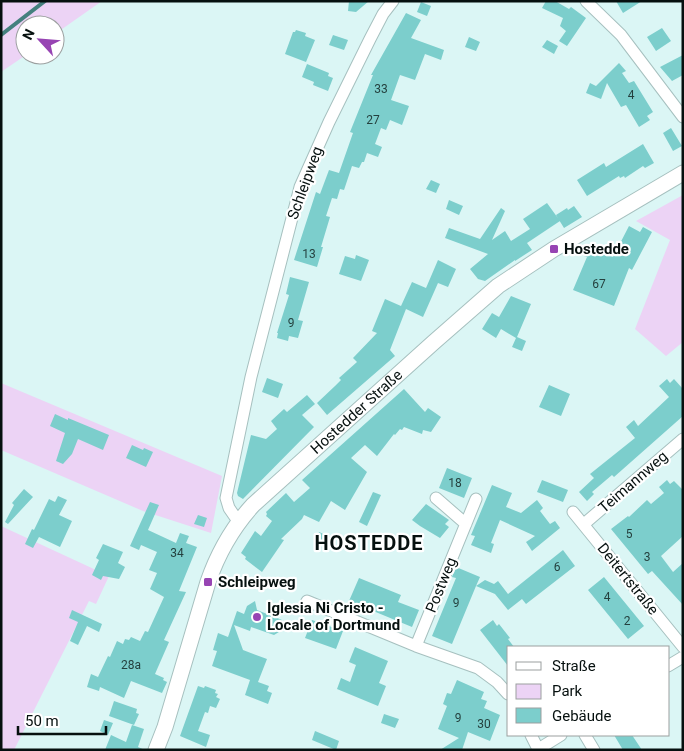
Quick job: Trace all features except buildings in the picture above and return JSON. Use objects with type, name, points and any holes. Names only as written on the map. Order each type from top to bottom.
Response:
[{"type":"main road","name":"Hostedder Straße","points":[[156,750],[165,727],[210,574],[238,521],[283,476],[498,286],[554,249],[680,177]]},
{"type":"street","name":"Schleipweg","points":[[238,521],[229,508],[226,498],[251,377],[300,187],[326,128],[370,39],[392,1]]},
{"type":"street","points":[[586,1],[621,35],[683,117]]},
{"type":"street","name":"Teimannweg","points":[[584,524],[683,439]]},
{"type":"street","points":[[436,498],[466,524]]},
{"type":"street","name":"Postweg","points":[[416,646],[476,499]]},
{"type":"street","name":"Deitertstraße","points":[[573,512],[683,648]]},
{"type":"street","points":[[307,601],[416,646],[478,668],[497,682],[507,693]]},
{"type":"street","points":[[669,665],[683,657]]},
{"type":"street","points":[[531,736],[538,750],[559,736]]},
{"type":"street","points":[[587,736],[594,750]]},
{"type":"green space","points":[[1,1],[102,1],[65,27],[65,15],[15,15],[15,62],[1,72]]},
{"type":"green space","points":[[683,195],[683,342],[666,356],[635,329],[670,240],[636,221]]},
{"type":"green space","points":[[1,383],[222,476],[211,533],[143,511],[1,450]]},
{"type":"green space","points":[[1,526],[109,576],[96,604],[89,601],[14,750],[1,750]]},
{"type":"waterway","points":[[1,35],[45,1]]},
{"type":"place","name":"Hostedde","points":[[554,249]]},
{"type":"place","name":"Schleipweg","points":[[208,582]]},
{"type":"place","name":"Iglesia Ni Cristo - Locale of Dortmund","points":[[257,617]]},
{"type":"district","name":"HOSTEDDE","points":[[369,543]]}]
